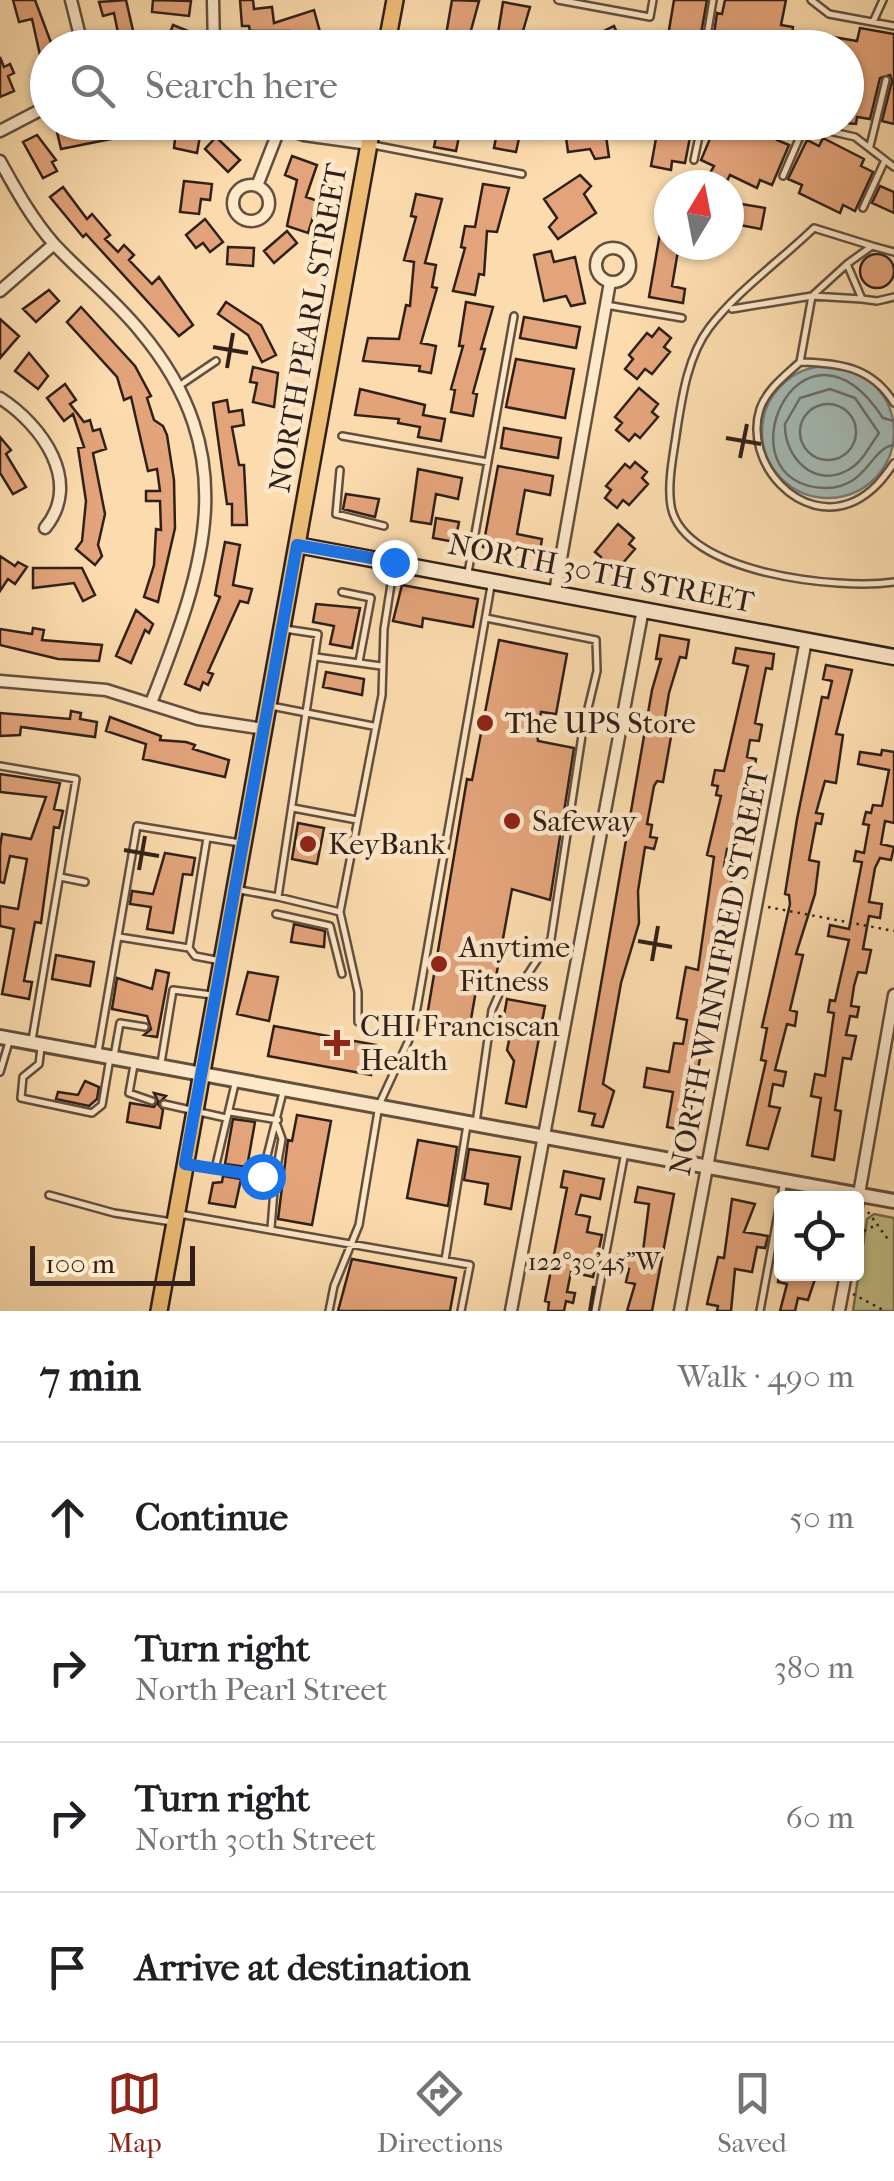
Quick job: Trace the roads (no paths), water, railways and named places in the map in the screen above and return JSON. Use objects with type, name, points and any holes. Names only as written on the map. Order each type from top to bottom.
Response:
[{"type":"main road","points":[[389,30],[395,0]]},
{"type":"main road","name":"NORTH PEARL STREET","points":[[159,1311],[370,140]]},
{"type":"main road","name":"NORTH 30TH STREET","points":[[297,545],[894,657]]},
{"type":"street","points":[[71,0],[78,30]]},
{"type":"street","points":[[213,0],[214,30]]},
{"type":"street","points":[[0,130],[30,115]]},
{"type":"street","points":[[257,186],[270,140]]},
{"type":"street","points":[[328,140],[369,144]]},
{"type":"street","points":[[0,161],[54,244],[138,328],[177,388],[196,434],[204,470],[204,535],[193,594],[152,703]]},
{"type":"street","points":[[0,291],[54,244]]},
{"type":"street","points":[[555,592],[610,282]]},
{"type":"street","points":[[0,398],[33,425],[56,466],[60,504],[45,528]]},
{"type":"street","points":[[511,1311],[642,610]]},
{"type":"street","name":"NORTH WINNIFRED STREET","points":[[680,1311],[806,640]]},
{"type":"street","points":[[0,681],[92,688],[198,719],[264,729]]},
{"type":"street","points":[[861,1191],[894,995]]},
{"type":"street","points":[[5,1038],[844,1191]]},
{"type":"street","points":[[864,1195],[894,1201]]},
{"type":"street","points":[[839,1311],[845,1281]]},
{"type":"lane","points":[[558,0],[650,17],[653,0]]},
{"type":"lane","points":[[707,30],[713,0]]},
{"type":"lane","points":[[811,0],[830,14],[894,26]]},
{"type":"lane","points":[[872,22],[883,0]]},
{"type":"lane","points":[[870,146],[886,80]]},
{"type":"lane","points":[[694,160],[698,140]]},
{"type":"lane","points":[[782,176],[799,140]]},
{"type":"lane","points":[[861,140],[894,167]]},
{"type":"lane","points":[[369,144],[522,174]]},
{"type":"lane","points":[[863,208],[885,160]]},
{"type":"lane","points":[[894,252],[814,228],[709,328],[694,357],[681,406],[671,507],[687,536],[713,556],[739,565],[863,586],[894,582]]},
{"type":"lane","points":[[872,246],[812,296],[800,362],[773,386],[760,408],[756,438],[764,469],[788,492],[817,505],[852,503],[877,487],[894,463]]},
{"type":"lane","points":[[847,264],[862,299]]},
{"type":"lane","points":[[729,309],[812,296],[876,302],[894,297]]},
{"type":"lane","points":[[606,305],[682,318]]},
{"type":"lane","points":[[467,576],[514,316]]},
{"type":"lane","points":[[177,388],[216,361]]},
{"type":"lane","points":[[800,362],[834,363],[867,373],[894,403]]},
{"type":"lane","points":[[342,436],[488,462]]},
{"type":"lane","points":[[340,470],[335,508],[338,517],[384,526]]},
{"type":"lane","points":[[358,1022],[355,976],[340,912],[382,695],[384,630],[394,562]]},
{"type":"lane","points":[[330,1311],[359,1224],[379,1105],[413,1031],[492,580]]},
{"type":"lane","points":[[342,592],[370,598],[359,662]]},
{"type":"lane","points":[[445,1260],[492,1010],[500,992],[526,977],[551,940],[597,670],[596,640],[486,618]]},
{"type":"lane","points":[[366,626],[384,630]]},
{"type":"lane","points":[[278,897],[309,714],[318,634],[282,628]]},
{"type":"lane","points":[[316,656],[381,666]]},
{"type":"lane","points":[[268,706],[374,726]]},
{"type":"lane","points":[[0,766],[76,779],[37,1044],[39,1064],[26,1072],[21,1098],[92,1113],[102,1105],[120,937],[137,826],[243,844]]},
{"type":"lane","points":[[292,808],[357,820]]},
{"type":"lane","points":[[189,948],[207,838]]},
{"type":"lane","points":[[60,877],[85,882]]},
{"type":"lane","points":[[234,889],[340,912]]},
{"type":"lane","points":[[276,914],[330,926],[342,974]]},
{"type":"lane","points":[[120,937],[189,948],[195,956],[222,961]]},
{"type":"lane","points":[[160,1067],[162,1030],[173,990],[215,996]]},
{"type":"lane","points":[[107,1057],[120,1023],[145,1028]]},
{"type":"lane","points":[[0,1072],[5,1038]]},
{"type":"lane","points":[[134,1062],[129,1093],[152,1101]]},
{"type":"lane","points":[[215,1168],[236,1081]]},
{"type":"lane","points":[[262,1176],[284,1090]]},
{"type":"lane","points":[[164,1104],[194,1114],[278,1122]]},
{"type":"lane","points":[[270,1229],[282,1139],[278,1122]]},
{"type":"lane","points":[[595,1311],[626,1149]]},
{"type":"lane","points":[[185,1164],[275,1178]]},
{"type":"lane","points":[[760,1311],[784,1180]]},
{"type":"lane","points":[[49,1195],[114,1213],[270,1229],[470,1265],[461,1311]]},
{"type":"water","points":[[828,366],[865,377],[883,395],[894,432],[883,469],[865,487],[828,498],[791,487],[773,469],[762,432],[773,395],[791,377]]},
{"type":"place","name":"The UPS Store","points":[[485,723]]},
{"type":"place","name":"Safeway","points":[[512,821]]},
{"type":"place","name":"KeyBank","points":[[308,844]]},
{"type":"place","name":"Anytime Fitness","points":[[439,964]]},
{"type":"place","name":"CHI Franciscan Health","points":[[337,1043]]}]
